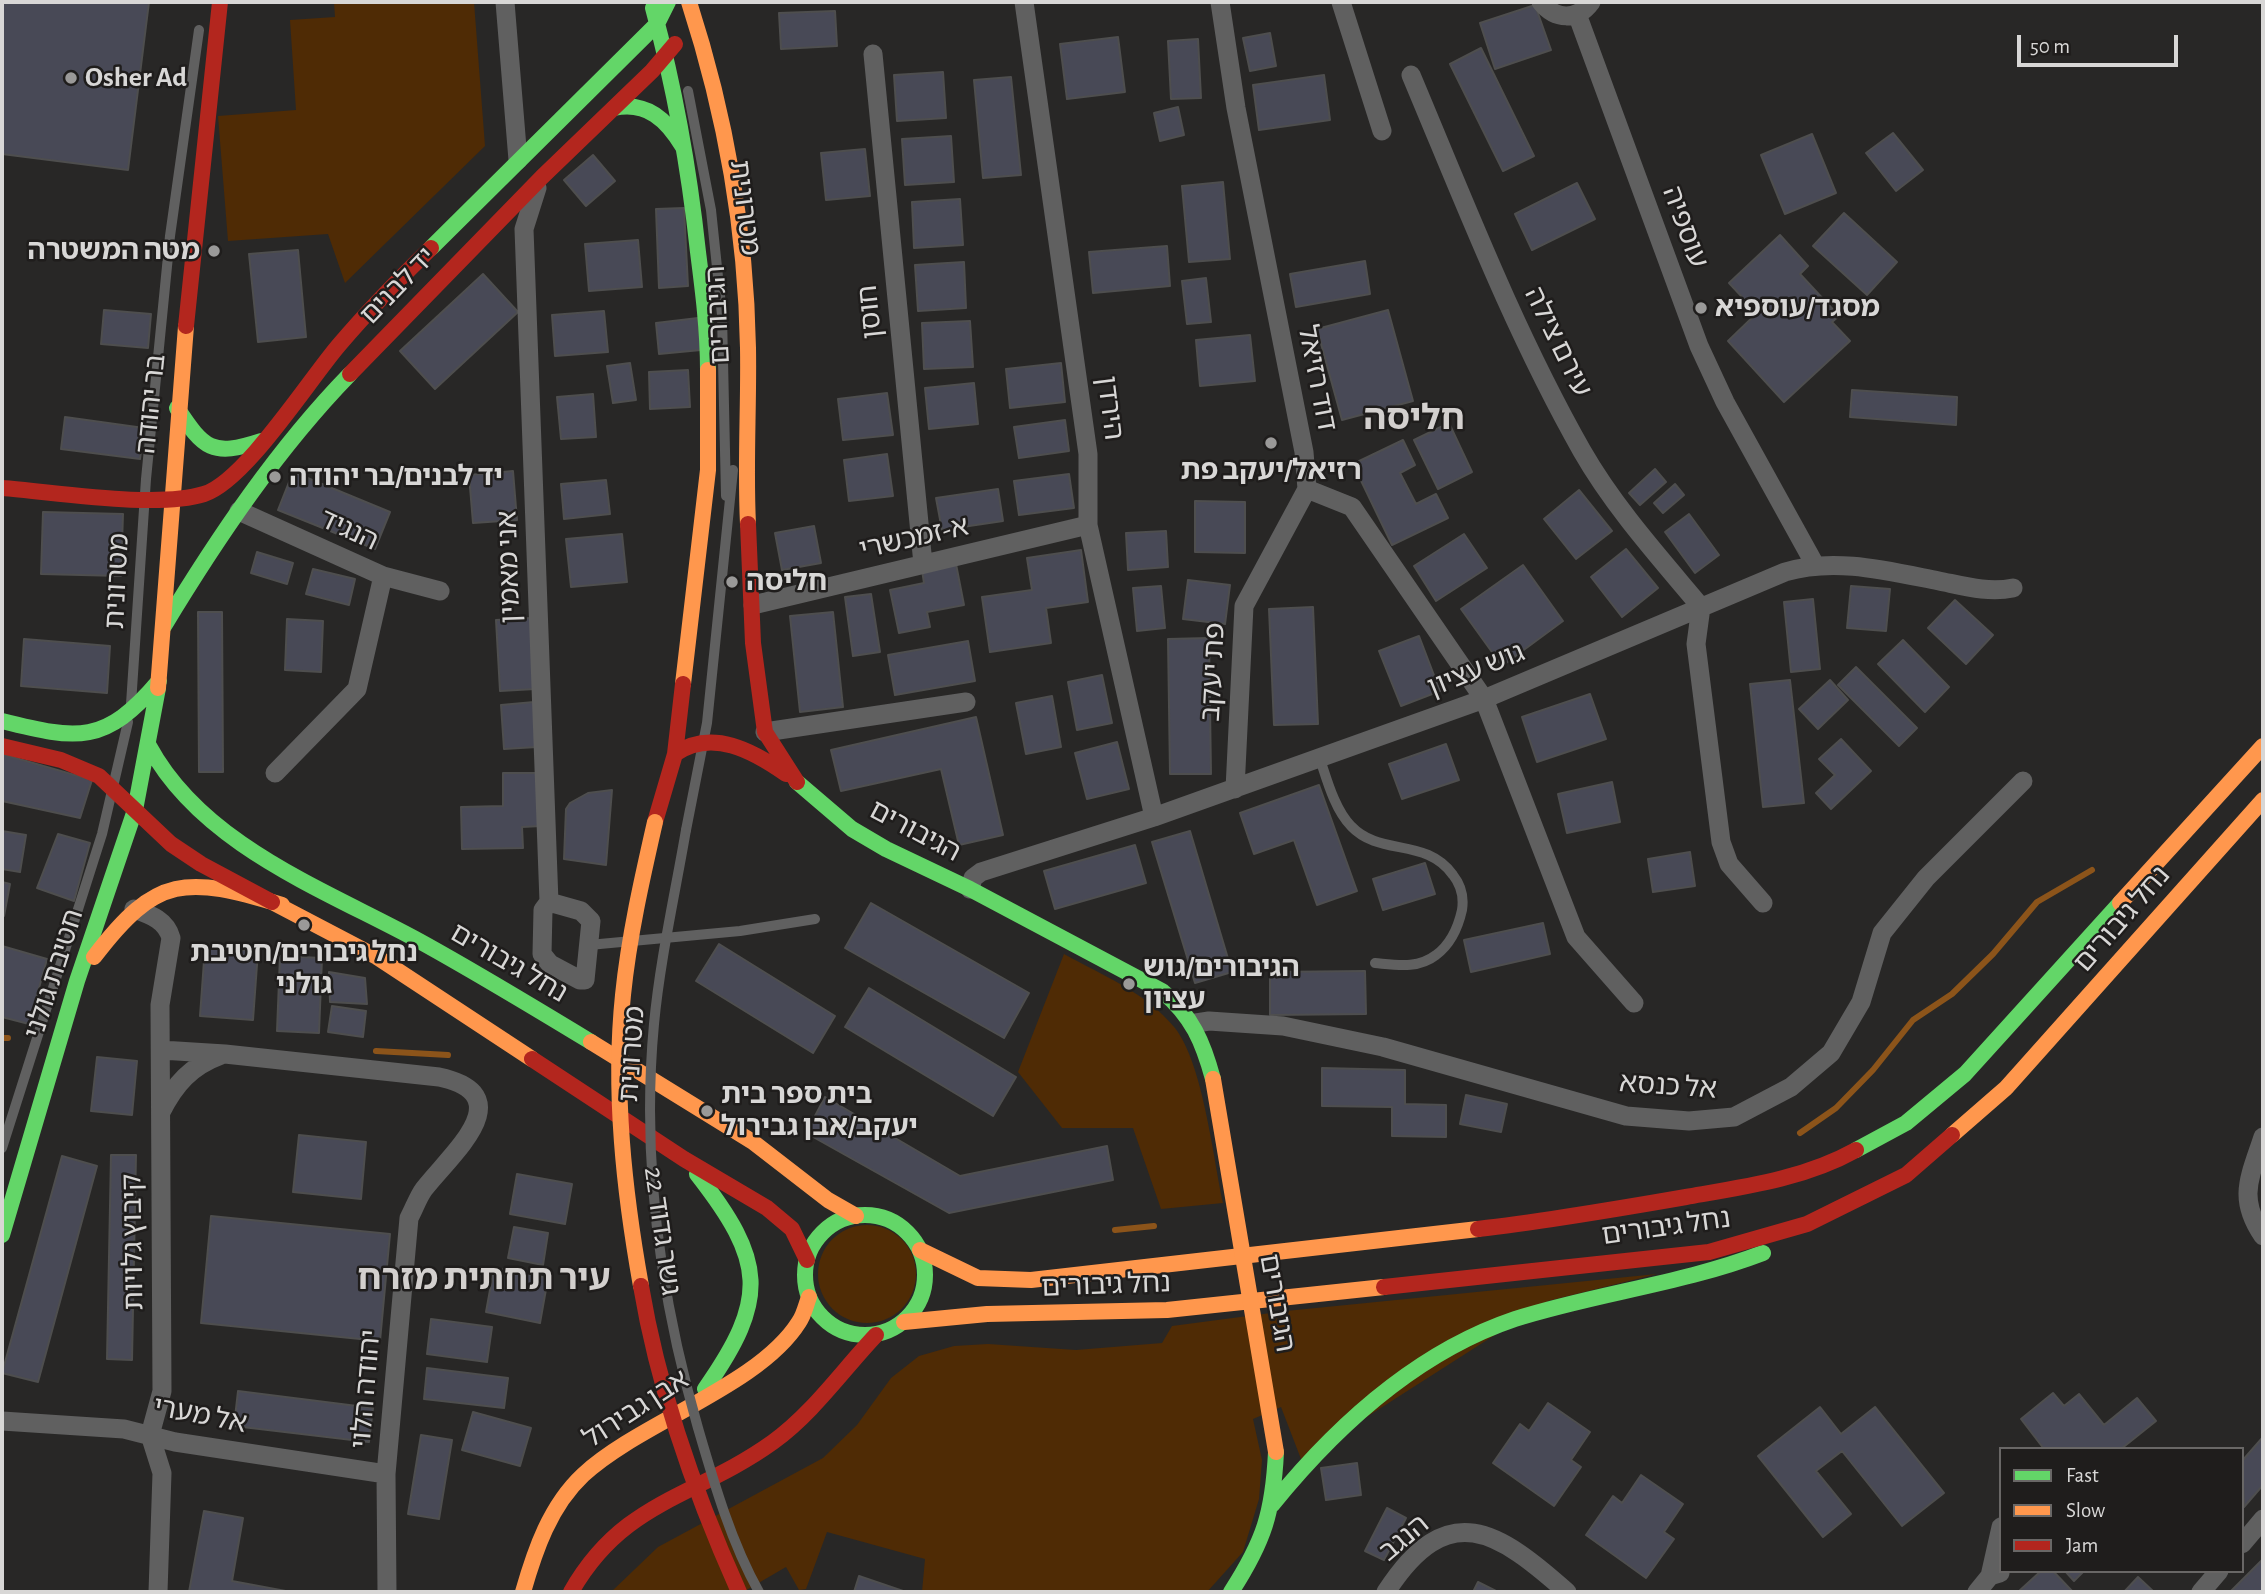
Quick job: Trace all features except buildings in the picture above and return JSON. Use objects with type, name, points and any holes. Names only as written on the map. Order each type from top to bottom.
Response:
[{"type":"main road","name":"בר יהודה","points":[[135,810],[159,681],[177,408],[220,2]]},
{"type":"main road","name":"יד לבנים","points":[[2,488],[169,498],[205,494],[218,487],[261,441],[348,334],[665,8]]},
{"type":"main road","name":"הגיבורים","points":[[665,8],[683,31],[702,42],[737,200],[748,346],[746,481],[756,679],[765,732],[794,779],[825,808],[863,835],[1162,990],[1196,1023],[1213,1079],[1276,1452],[1272,1505],[1249,1565],[1231,1592]]},
{"type":"main road","name":"יד לבנים","points":[[162,629],[239,511],[324,401],[496,223],[614,108],[683,31]]},
{"type":"main road","name":"הגיבורים","points":[[655,822],[675,754],[708,470],[708,338],[687,153],[683,31]]},
{"type":"main road","points":[[614,108],[634,103],[655,112],[677,135],[687,153]]},
{"type":"main road","points":[[177,408],[197,436],[216,452],[229,452],[261,441]]},
{"type":"main road","points":[[2,721],[75,737],[108,727],[130,715],[159,681]]},
{"type":"main road","points":[[675,754],[688,744],[704,740],[752,754],[794,779]]},
{"type":"main road","points":[[2,746],[80,766],[113,789],[171,844],[201,864],[282,905],[436,993],[684,1159],[782,1219],[792,1229],[807,1260]]},
{"type":"main road","name":"נחל גיבורים","points":[[149,746],[159,772],[180,796],[234,836],[601,1047],[758,1145],[826,1199],[856,1216]]},
{"type":"main road","name":"נחל גיבורים","points":[[920,1250],[978,1278],[1031,1280],[1555,1220],[1764,1183],[1833,1163],[1906,1123],[1965,1074],[2263,746]]},
{"type":"main road","name":"נחל גיבורים","points":[[904,1322],[987,1314],[1167,1310],[1709,1252],[1807,1224],[1906,1175],[2006,1088],[2263,800]]},
{"type":"main road","name":"חטיבת גולני","points":[[2,1235],[77,981],[135,810]]},
{"type":"main road","name":"גשר גדוד 22","points":[[655,822],[640,891],[621,1018],[620,1088],[627,1178],[637,1265],[675,1423],[709,1527],[739,1592]]},
{"type":"main road","points":[[77,981],[100,947],[134,909],[166,888],[194,884],[233,889],[282,905]]},
{"type":"main road","points":[[684,1159],[739,1232],[752,1265],[752,1301],[740,1335],[695,1401]]},
{"type":"main road","points":[[1272,1505],[1306,1462],[1358,1413],[1426,1364],[1508,1322],[1726,1268],[1781,1246],[1883,1188]]},
{"type":"main road","points":[[571,1592],[590,1561],[608,1540],[631,1521],[657,1503],[758,1452],[798,1423],[876,1335],[904,1322],[922,1295],[926,1278],[920,1250],[906,1231],[888,1219],[856,1216],[839,1221],[824,1231],[813,1244],[807,1260],[805,1279],[809,1297],[822,1317],[841,1331],[876,1335]]},
{"type":"main road","name":"אבן גבירול","points":[[523,1592],[533,1555],[547,1524],[570,1489],[608,1454],[749,1367],[790,1335],[805,1316],[809,1297]]},
{"type":"street","points":[[505,2],[518,160]]},
{"type":"street","name":"הירדן","points":[[1024,2],[1088,453],[1088,525],[1154,817]]},
{"type":"street","name":"דוד רזיאל","points":[[1220,2],[1236,108],[1304,453],[1307,489]]},
{"type":"street","points":[[1341,2],[1382,131]]},
{"type":"street","points":[[1541,2],[1556,15],[1584,8]]},
{"type":"street","name":"עוספיה","points":[[1584,8],[1699,346],[1725,402],[1814,563]]},
{"type":"street","name":"חוסן","points":[[873,54],[923,564]]},
{"type":"street","name":"עירם צילה","points":[[1411,75],[1521,336],[1583,454],[1643,537],[1701,607]]},
{"type":"street","name":"אני מאמין","points":[[542,177],[524,229],[549,902],[543,910],[540,949],[544,959],[580,980],[585,980],[589,946]]},
{"type":"street","points":[[496,223],[512,219],[524,229]]},
{"type":"street","points":[[1307,489],[1352,508],[1484,699],[1576,937],[1634,1003]]},
{"type":"street","name":"פת יעקב","points":[[1235,789],[1244,607],[1307,489]]},
{"type":"street","name":"הנגיד","points":[[239,511],[383,576],[440,591]]},
{"type":"street","name":"א-זמכשרי","points":[[753,605],[1088,525]]},
{"type":"street","name":"גוש עציון","points":[[970,889],[974,878],[981,872],[1154,817],[1484,699],[1785,572],[1814,563],[1891,572],[1995,591],[2013,588]]},
{"type":"street","points":[[275,773],[357,689],[383,576]]},
{"type":"street","points":[[1701,607],[1696,644],[1721,842],[1729,864],[1763,903]]},
{"type":"street","points":[[765,732],[965,702]]},
{"type":"street","name":"אל כנסא","points":[[1196,1023],[1209,1021],[1283,1026],[1383,1047],[1626,1116],[1689,1121],[1734,1117],[1791,1087],[1831,1053],[1861,1002],[1882,933],[1926,878],[2023,781]]},
{"type":"street","points":[[549,902],[586,915],[591,921],[589,946]]},
{"type":"street","name":"קיבוץ גלויות","points":[[134,909],[160,921],[168,929],[171,938],[160,1005],[162,1391],[150,1435]]},
{"type":"street","points":[[161,1050],[225,1054]]},
{"type":"street","points":[[159,1116],[180,1080],[200,1065],[225,1054]]},
{"type":"street","name":"יהודה הלוי","points":[[225,1054],[439,1077],[459,1081],[471,1089],[478,1114],[472,1129],[464,1144],[422,1191],[409,1219],[386,1474],[387,1592]]},
{"type":"street","points":[[2263,1137],[2248,1185],[2249,1216],[2263,1236]]},
{"type":"street","name":"אל מערי","points":[[2,1421],[109,1427],[175,1442],[386,1474]]},
{"type":"street","points":[[150,1435],[162,1473],[158,1592]]},
{"type":"street","points":[[2244,1542],[2263,1519]]},
{"type":"street","name":"הנגב","points":[[1386,1592],[1412,1560],[1441,1535],[1472,1530],[1507,1543],[1567,1592]]},
{"type":"street","points":[[1977,1592],[1997,1574],[1999,1550]]},
{"type":"street","points":[[2201,1592],[2217,1573]]},
{"type":"lane","points":[[665,8],[683,31]]},
{"type":"lane","name":"מטרונית","points":[[2,1148],[113,789],[130,715],[144,497],[170,236],[201,16]]},
{"type":"lane","name":"מטרונית","points":[[685,78],[711,210],[725,365],[727,507]]},
{"type":"lane","name":"מטרונית","points":[[704,100],[723,198]]},
{"type":"lane","name":"מטרונית","points":[[687,153],[711,210]]},
{"type":"lane","name":"מטרונית","points":[[735,329],[738,354],[733,478],[727,507],[704,740],[686,830],[654,1024],[650,1149],[658,1256],[678,1360],[708,1464],[729,1524],[759,1592]]},
{"type":"lane","points":[[1320,759],[1331,790],[1349,825],[1369,841],[1425,852],[1443,861],[1458,882],[1464,901],[1460,921],[1447,947],[1426,963],[1403,966],[1375,962]]},
{"type":"lane","points":[[589,946],[740,931],[815,919]]},
{"type":"shaded area","points":[[334,2],[474,2],[485,146],[345,283],[328,234],[228,241],[218,116],[296,110],[290,20],[335,17]]},
{"type":"shaded area","points":[[1064,954],[1138,995],[1175,1028],[1185,1044],[1200,1087],[1223,1203],[1161,1209],[1133,1128],[1062,1128],[1018,1072]]},
{"type":"shaded area","points":[[867,1225],[886,1229],[902,1239],[912,1255],[916,1274],[912,1293],[902,1309],[886,1319],[867,1323],[848,1319],[832,1309],[822,1293],[818,1274],[822,1255],[832,1239],[848,1229]]},
{"type":"shaded area","points":[[1657,1274],[1548,1301],[1301,1459],[1281,1407],[1253,1419],[1262,1460],[1259,1499],[1243,1552],[1207,1592],[922,1592],[925,1559],[827,1532],[806,1589],[799,1590],[786,1567],[743,1592],[611,1592],[658,1547],[823,1458],[857,1425],[891,1378],[919,1356],[954,1346],[988,1344],[1076,1350],[1162,1343],[1172,1326],[1286,1311]]},
{"type":"waterway","points":[[1800,1133],[1836,1108],[1873,1070],[1913,1020],[1952,994],[1993,954],[2037,902],[2092,870]]},
{"type":"waterway","points":[[2,1038],[8,1038]]},
{"type":"waterway","points":[[376,1051],[448,1055]]},
{"type":"waterway","points":[[1115,1230],[1154,1226]]},
{"type":"traffic: fast","points":[[431,248],[657,24],[668,2]]},
{"type":"traffic: fast","points":[[653,8],[675,99],[690,190],[705,311],[708,370]]},
{"type":"traffic: fast","points":[[614,108],[636,107],[655,115],[683,147]]},
{"type":"traffic: fast","points":[[164,626],[250,494],[298,432],[350,374]]},
{"type":"traffic: fast","points":[[177,408],[195,433],[211,446],[231,448],[261,441]]},
{"type":"traffic: fast","points":[[2,721],[51,732],[89,732],[106,727],[122,717],[159,681]]},
{"type":"traffic: fast","points":[[2,1235],[77,981],[135,810],[158,688]]},
{"type":"traffic: fast","points":[[149,746],[172,781],[201,812],[234,838],[307,884],[421,942],[591,1042]]},
{"type":"traffic: fast","points":[[797,782],[852,829],[886,849],[970,889],[1162,991],[1181,1010],[1195,1030],[1213,1079]]},
{"type":"traffic: fast","points":[[1856,1150],[1906,1123],[1965,1074],[2120,903]]},
{"type":"traffic: fast","points":[[697,1174],[736,1232],[746,1256],[750,1280],[749,1304],[740,1329],[705,1389]]},
{"type":"traffic: fast","points":[[865,1215],[888,1219],[907,1233],[921,1252],[925,1275],[921,1298],[907,1317],[888,1331],[865,1335],[842,1331],[823,1317],[809,1298],[805,1275],[809,1252],[823,1233],[842,1219],[865,1215]]},
{"type":"traffic: fast","points":[[1272,1505],[1323,1447],[1381,1395],[1445,1351],[1479,1333],[1546,1310],[1702,1273],[1763,1253]]},
{"type":"traffic: fast","points":[[1231,1592],[1252,1557],[1265,1526],[1276,1452]]},
{"type":"traffic: slow","points":[[689,2],[723,129],[743,260],[748,348],[748,524]]},
{"type":"traffic: slow","points":[[158,688],[186,326]]},
{"type":"traffic: slow","points":[[683,684],[708,470],[708,370]]},
{"type":"traffic: slow","points":[[2120,903],[2263,746]]},
{"type":"traffic: slow","points":[[1952,1135],[2006,1088],[2263,800]]},
{"type":"traffic: slow","points":[[641,1286],[622,1141],[620,1031],[629,951],[655,822]]},
{"type":"traffic: slow","points":[[94,957],[136,910],[156,896],[176,889],[221,889],[282,905]]},
{"type":"traffic: slow","points":[[272,902],[377,957],[532,1059]]},
{"type":"traffic: slow","points":[[591,1042],[753,1142],[828,1200],[856,1216]]},
{"type":"traffic: slow","points":[[1213,1079],[1276,1452]]},
{"type":"traffic: slow","points":[[920,1250],[978,1278],[1031,1280],[1478,1229]]},
{"type":"traffic: slow","points":[[904,1322],[987,1314],[1167,1310],[1384,1287]]},
{"type":"traffic: slow","points":[[523,1592],[545,1529],[571,1487],[607,1456],[728,1385],[756,1365],[781,1345],[799,1322],[809,1297]]},
{"type":"traffic: jam","points":[[186,326],[220,2]]},
{"type":"traffic: jam","points":[[350,374],[542,177],[652,71],[675,44]]},
{"type":"traffic: jam","points":[[2,488],[133,500],[184,498],[204,494],[220,485],[257,450],[350,332],[431,248]]},
{"type":"traffic: jam","points":[[748,524],[753,643],[765,732],[797,782]]},
{"type":"traffic: jam","points":[[655,822],[675,754],[683,684]]},
{"type":"traffic: jam","points":[[675,754],[689,746],[718,743],[746,751],[786,774]]},
{"type":"traffic: jam","points":[[2,746],[61,760],[99,776],[171,844],[201,864],[272,902]]},
{"type":"traffic: jam","points":[[532,1059],[684,1159],[767,1208],[792,1229],[807,1260]]},
{"type":"traffic: jam","points":[[1384,1287],[1709,1252],[1807,1224],[1906,1175],[1952,1135]]},
{"type":"traffic: jam","points":[[1478,1229],[1752,1185],[1816,1168],[1856,1150]]},
{"type":"traffic: jam","points":[[641,1286],[658,1365],[680,1442],[739,1592]]},
{"type":"traffic: jam","points":[[571,1592],[591,1561],[637,1519],[744,1461],[788,1431],[876,1335]]},
{"type":"place","name":"Osher Ad","points":[[71,78]]},
{"type":"place","name":"מטה המשטרה","points":[[214,251]]},
{"type":"place","name":"מסגד/עוספיא","points":[[1701,308]]},
{"type":"place","name":"רזיאל/יעקב פת","points":[[1271,443]]},
{"type":"place","name":"יד לבנים/בר יהודה","points":[[275,477]]},
{"type":"place","name":"חליסה","points":[[732,582]]},
{"type":"place","name":"נחל גיבורים/חטיבת גולני","points":[[304,925]]},
{"type":"place","name":"הגיבורים/גוש עציון","points":[[1129,984]]},
{"type":"place","name":"בית ספר בית יעקב/אבן גבירול","points":[[707,1111]]},
{"type":"district","name":"חליסה","points":[[1414,418]]},
{"type":"district","name":"עיר תחתית מזרח","points":[[484,1278]]}]
